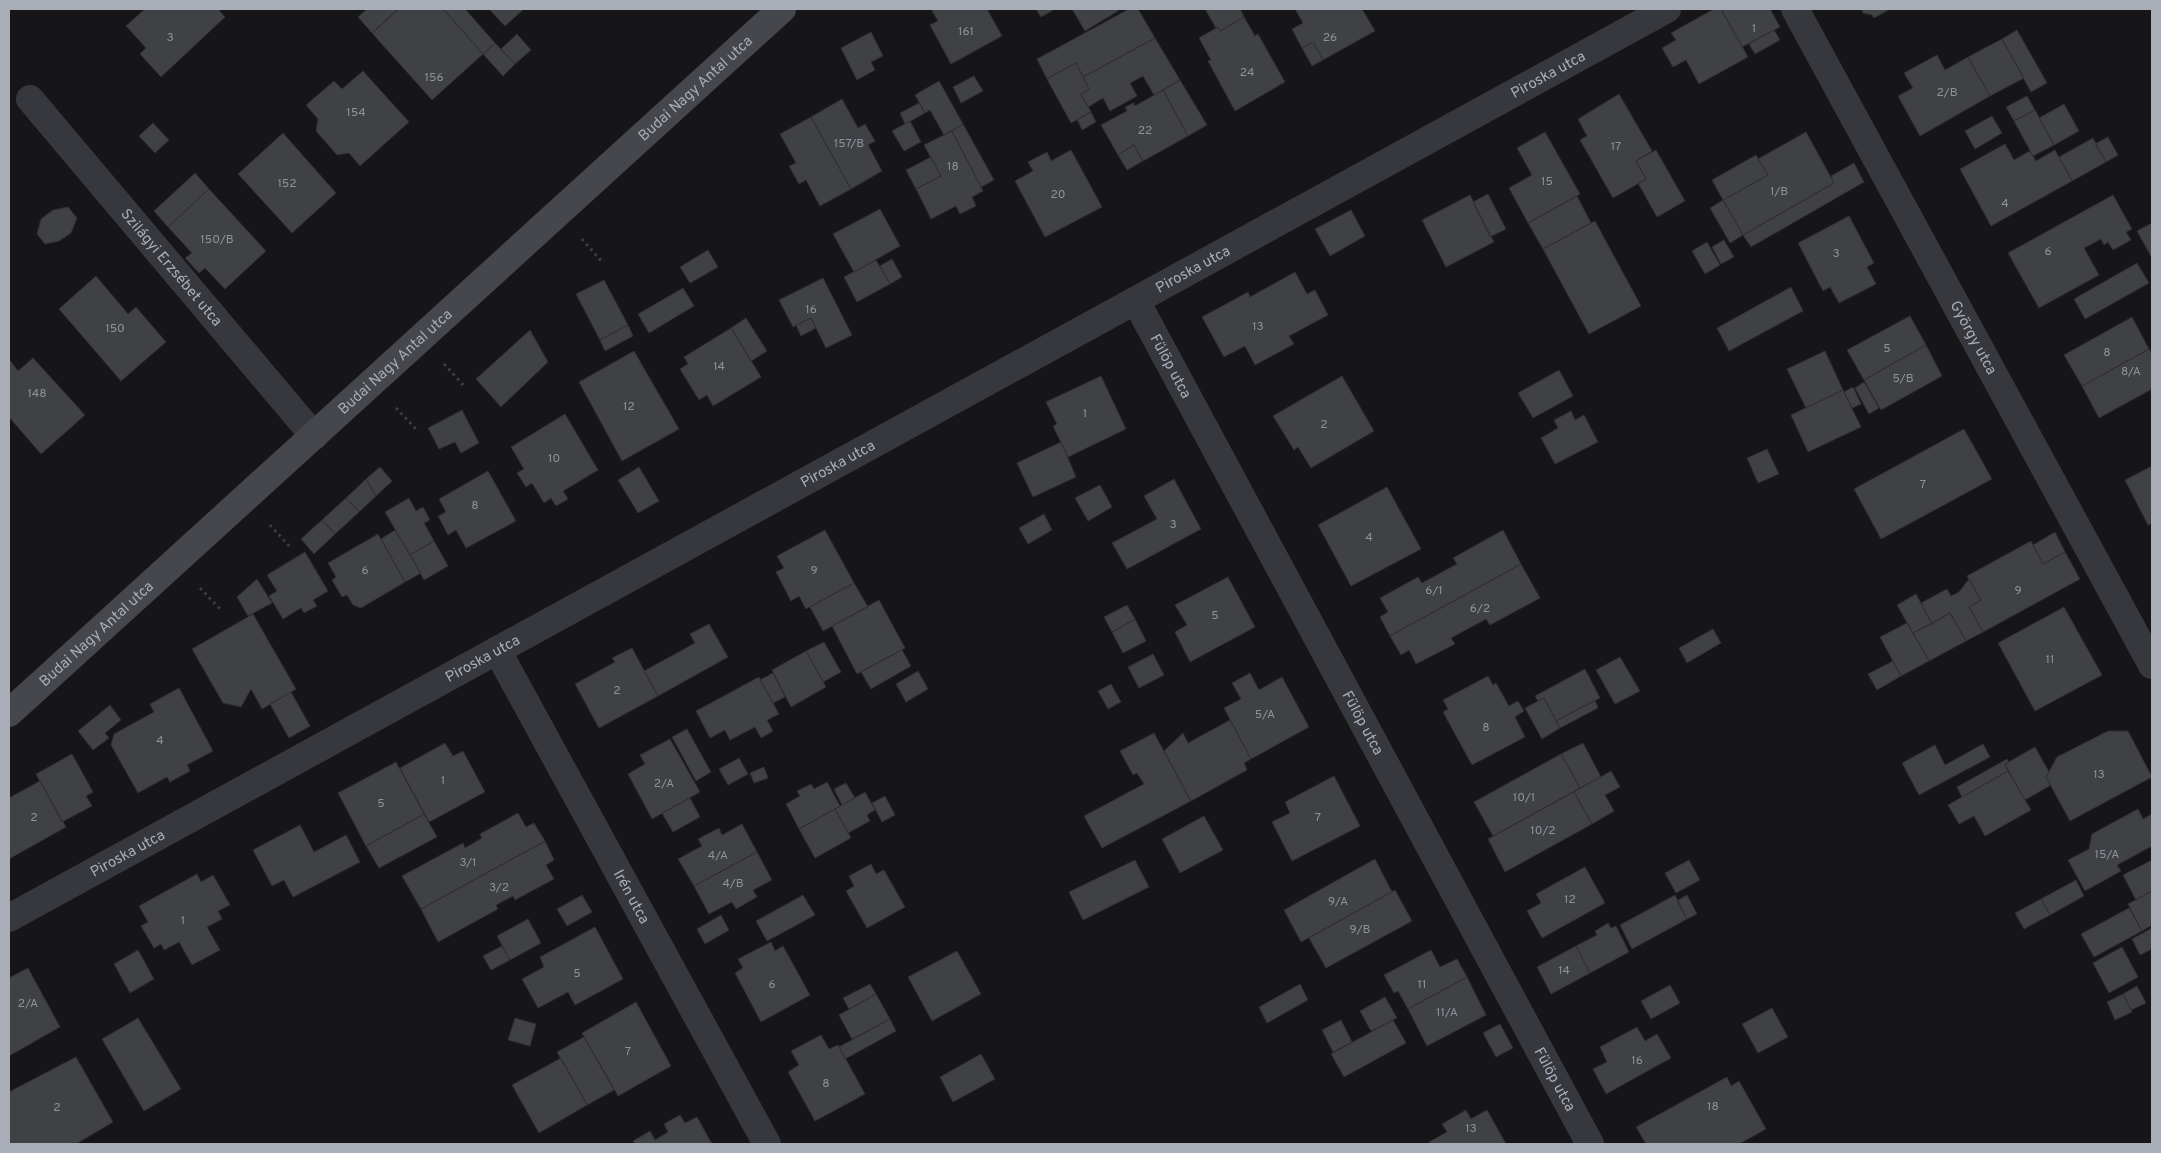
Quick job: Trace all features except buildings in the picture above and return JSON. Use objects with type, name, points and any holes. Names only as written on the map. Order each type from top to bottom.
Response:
[{"type":"street","name":"Budai Nagy Antal utca","points":[[9,713],[782,9]]},
{"type":"street","name":"Piroska utca","points":[[9,918],[1667,9]]},
{"type":"street","name":"György utca","points":[[1795,9],[2152,665]]},
{"type":"street","name":"Szilágyi Erzsébet utca","points":[[30,99],[314,436]]},
{"type":"street","name":"Fülöp utca","points":[[1136,301],[1590,1144]]},
{"type":"street","name":"Irén utca","points":[[497,650],[767,1144]]},
{"type":"path","points":[[581,239],[603,263]]},
{"type":"path","points":[[444,364],[466,388]]},
{"type":"path","points":[[396,407],[418,431]]},
{"type":"path","points":[[270,525],[291,548]]},
{"type":"path","points":[[200,588],[222,611]]}]
